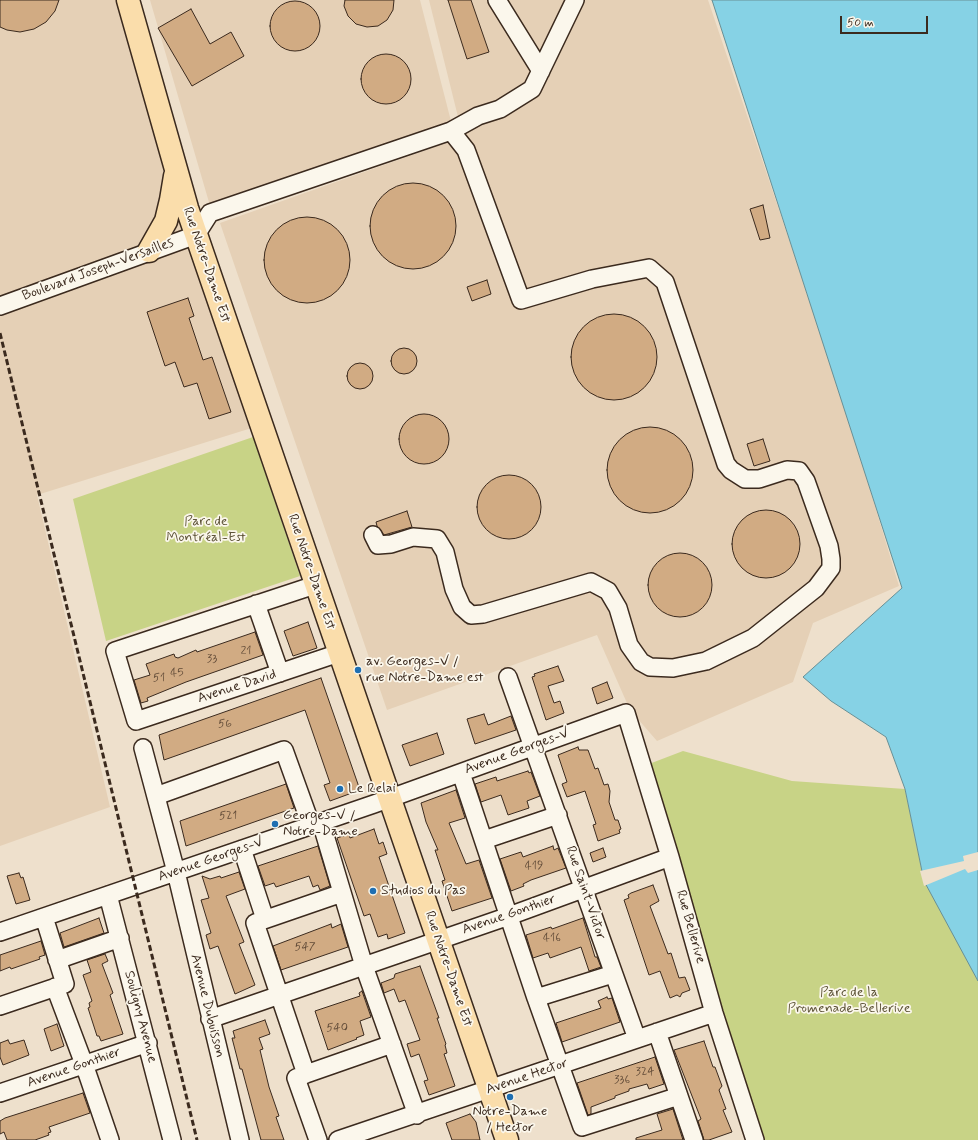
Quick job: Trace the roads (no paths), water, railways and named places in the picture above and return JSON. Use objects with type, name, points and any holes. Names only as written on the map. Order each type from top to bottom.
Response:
[{"type":"main road","name":"Rue Notre-Dame Est","points":[[128,0],[175,173],[507,1140]]},
{"type":"main road","points":[[150,251],[166,221],[175,173]]},
{"type":"street","points":[[497,0],[541,71]]},
{"type":"street","points":[[196,234],[210,213],[451,131],[478,116],[500,109],[532,89],[575,0]]},
{"type":"street","points":[[373,536],[378,545],[390,544],[414,537],[437,539],[444,552],[454,589],[462,607],[470,615],[483,614],[591,582],[608,591],[618,608],[629,645],[641,662],[650,667],[673,668],[706,661],[753,638],[816,588],[831,568],[830,546],[806,481],[799,471],[787,470],[759,479],[745,479],[726,464],[665,282],[649,268],[592,279],[522,300],[466,150],[451,131]]},
{"type":"street","name":"Boulevard Joseph-Versailles","points":[[0,306],[196,234]]},
{"type":"street","points":[[280,673],[256,604],[316,585]]},
{"type":"street","name":"Avenue David","points":[[256,604],[115,651],[136,721],[339,653]]},
{"type":"street","name":"Rue Saint-Victor","points":[[508,677],[532,747],[558,815],[636,1040]]},
{"type":"street","name":"Avenue Georges-V","points":[[0,932],[389,799],[626,713]]},
{"type":"street","name":"Rue Bellerive","points":[[626,713],[670,857],[714,1012],[755,1140]]},
{"type":"street","name":"Avenue Dubuisson","points":[[143,748],[176,872],[240,1140]]},
{"type":"street","points":[[156,796],[284,750],[316,824],[342,893],[364,966],[417,1115]]},
{"type":"street","points":[[461,773],[536,998],[582,1127],[679,1096]]},
{"type":"street","points":[[484,840],[558,815]]},
{"type":"street","points":[[242,849],[265,919]]},
{"type":"street","name":"Avenue Gonthier","points":[[210,1019],[438,939],[509,916],[670,857]]},
{"type":"street","points":[[306,1074],[255,923],[342,893]]},
{"type":"street","name":"Souligny Avenue","points":[[108,895],[172,1140]]},
{"type":"street","points":[[0,1006],[65,984],[44,917]]},
{"type":"street","points":[[58,960],[120,938]]},
{"type":"street","points":[[536,998],[613,974]]},
{"type":"street","points":[[55,988],[84,1064],[110,1140]]},
{"type":"street","name":"Avenue Hector","points":[[338,1140],[417,1115],[714,1012]]},
{"type":"street","points":[[658,1032],[694,1140]]},
{"type":"street","name":"Avenue Gonthier","points":[[0,1093],[148,1044]]},
{"type":"street","points":[[318,1140],[296,1078],[392,1044]]},
{"type":"water","points":[[712,0],[978,0],[978,981],[924,881],[905,789],[886,737],[831,701],[803,677],[902,588]]},
{"type":"railway","points":[[0,333],[197,1140]]},
{"type":"place","name":"av. Georges-V / rue Notre-Dame est","points":[[358,670]]},
{"type":"place","name":"Le Relai","points":[[340,789]]},
{"type":"place","name":"Georges-V / Notre-Dame","points":[[275,824]]},
{"type":"place","name":"Studios du Pas","points":[[373,891]]},
{"type":"place","name":"Notre-Dame / Hector","points":[[510,1097]]},
{"type":"park label","name":"Parc de Montréal-Est","points":[[206,530]]},
{"type":"park label","name":"Parc de la Promenade-Bellerive","points":[[849,1002]]}]
